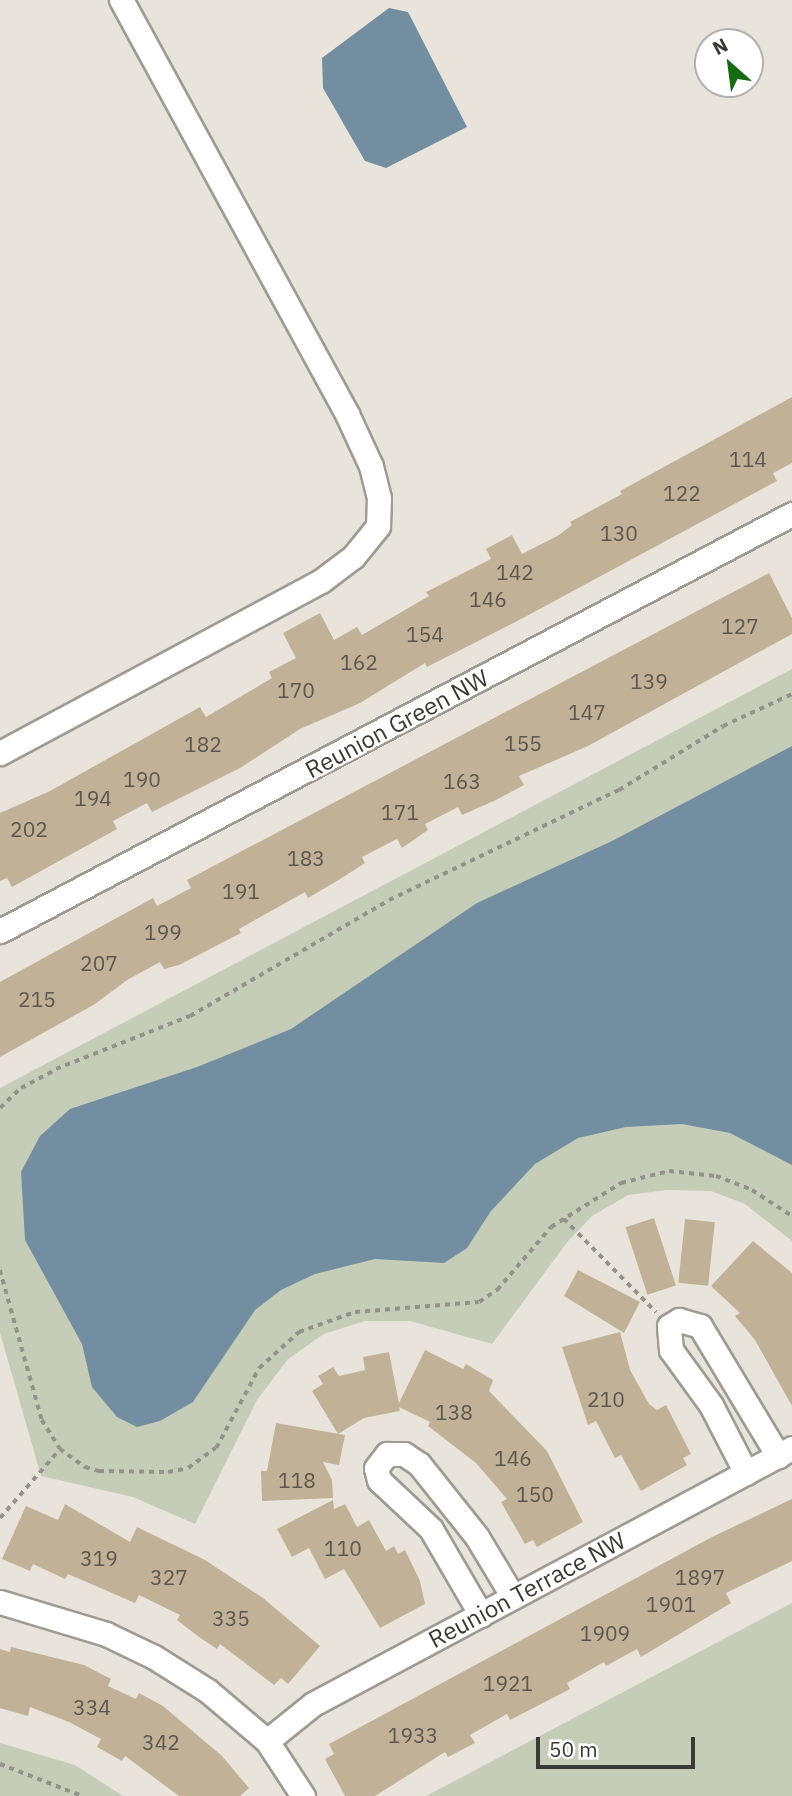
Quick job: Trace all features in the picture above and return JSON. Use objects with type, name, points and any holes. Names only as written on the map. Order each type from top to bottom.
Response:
[{"type":"street","points":[[0,753],[321,581],[353,557],[378,526],[379,498],[371,466],[347,414],[121,0]]},
{"type":"street","name":"Reunion Green NW","points":[[0,931],[792,514]]},
{"type":"street","points":[[746,1473],[710,1405],[671,1350],[669,1326],[679,1320],[700,1326],[785,1452]]},
{"type":"street","name":"Reunion Terrace NW","points":[[267,1741],[313,1704],[785,1452]]},
{"type":"street","points":[[481,1615],[431,1529],[379,1480],[376,1468],[387,1454],[404,1454],[419,1464],[477,1537],[513,1597]]},
{"type":"street","points":[[0,1602],[106,1634],[154,1657],[208,1691],[267,1741],[303,1796]]},
{"type":"path","points":[[0,1108],[21,1088],[56,1069],[190,1016],[389,900],[620,790],[723,726],[792,694]]},
{"type":"path","points":[[0,1270],[42,1420],[60,1449],[85,1467],[115,1474],[188,1468],[216,1448],[260,1368],[299,1332],[355,1312],[479,1302],[497,1290],[551,1227],[621,1183],[669,1171],[716,1176],[752,1190],[792,1216]]},
{"type":"path","points":[[564,1219],[669,1326]]},
{"type":"path","points":[[0,1518],[60,1449]]},
{"type":"path","points":[[0,1764],[82,1796]]},
{"type":"green space","points":[[792,669],[792,1241],[745,1204],[711,1191],[667,1190],[628,1195],[592,1216],[568,1241],[492,1344],[410,1321],[365,1321],[324,1334],[288,1359],[257,1400],[195,1524],[133,1497],[41,1476],[0,1333],[0,1088]]},
{"type":"green space","points":[[792,1603],[792,1796],[426,1796]]},
{"type":"green space","points":[[0,1743],[75,1765],[123,1796],[0,1796]]},
{"type":"water","points":[[389,8],[408,12],[467,127],[386,168],[365,161],[323,88],[322,58]]},
{"type":"water","points":[[792,746],[792,1165],[730,1133],[682,1124],[626,1127],[578,1138],[535,1164],[491,1211],[467,1248],[444,1263],[375,1259],[315,1274],[281,1290],[255,1310],[193,1402],[160,1421],[137,1427],[117,1417],[92,1387],[82,1344],[25,1240],[21,1172],[40,1136],[70,1109],[197,1067],[291,1029],[477,903],[612,841]]},
{"type":"building","points":[[792,397],[792,463],[773,473],[777,481],[523,618],[427,667],[425,663],[360,703],[300,729],[240,768],[152,812],[147,803],[113,821],[117,829],[12,887],[7,878],[0,881],[0,813],[50,791],[200,707],[206,717],[272,678],[269,672],[296,658],[283,633],[320,613],[334,640],[357,627],[362,635],[429,596],[426,592],[491,559],[486,549],[512,535],[522,554],[559,535],[572,525],[570,522],[622,494],[620,491]]},
{"type":"building","points":[[769,573],[792,618],[792,634],[588,746],[519,776],[524,785],[496,800],[462,815],[458,807],[425,824],[428,830],[402,848],[397,839],[362,857],[365,863],[337,881],[308,898],[305,892],[239,929],[241,933],[179,965],[164,969],[160,962],[127,980],[95,1004],[0,1057],[0,982],[153,898],[157,906],[191,888],[187,880]]},
{"type":"building","points":[[654,1218],[676,1286],[647,1295],[625,1227]]},
{"type":"building","points":[[685,1219],[715,1222],[708,1286],[678,1283]]},
{"type":"building","points":[[753,1241],[792,1273],[792,1406],[755,1340],[735,1316],[740,1313],[711,1286]]},
{"type":"building","points":[[578,1270],[640,1302],[624,1333],[564,1296]]},
{"type":"building","points":[[620,1332],[630,1370],[649,1404],[657,1410],[666,1405],[691,1454],[683,1458],[687,1465],[641,1491],[621,1455],[615,1458],[596,1421],[588,1425],[562,1347]]},
{"type":"building","points":[[425,1350],[463,1369],[466,1364],[493,1380],[489,1391],[547,1451],[583,1522],[537,1547],[533,1540],[525,1544],[501,1502],[507,1499],[476,1463],[428,1426],[430,1422],[399,1407],[400,1411],[364,1418],[338,1434],[312,1391],[323,1384],[318,1376],[333,1367],[339,1376],[365,1370],[363,1357],[389,1352],[399,1403]]},
{"type":"building","points":[[276,1423],[345,1435],[339,1465],[323,1462],[332,1480],[333,1498],[262,1501],[261,1471],[267,1471]]},
{"type":"building","points":[[792,1499],[792,1561],[726,1593],[731,1603],[641,1657],[637,1649],[606,1666],[604,1662],[567,1683],[570,1689],[510,1720],[507,1714],[470,1735],[475,1743],[448,1757],[445,1752],[375,1796],[345,1796],[325,1759],[334,1754],[329,1744],[712,1537]]},
{"type":"building","points":[[333,1500],[334,1509],[345,1504],[357,1527],[369,1520],[386,1551],[394,1546],[398,1554],[405,1550],[420,1581],[425,1604],[380,1628],[344,1569],[325,1579],[309,1548],[292,1557],[277,1529]]},
{"type":"building","points":[[65,1504],[130,1542],[137,1527],[205,1560],[263,1598],[320,1646],[288,1684],[281,1678],[274,1685],[220,1644],[217,1649],[199,1637],[177,1620],[180,1615],[139,1595],[135,1603],[68,1574],[65,1579],[33,1564],[30,1571],[2,1559],[26,1506],[58,1520]]},
{"type":"building","points":[[11,1647],[84,1665],[111,1679],[108,1686],[136,1699],[139,1693],[163,1706],[222,1756],[249,1788],[240,1796],[179,1796],[125,1756],[122,1761],[97,1747],[101,1739],[69,1722],[30,1707],[28,1716],[0,1708],[0,1649],[10,1652]]}]
